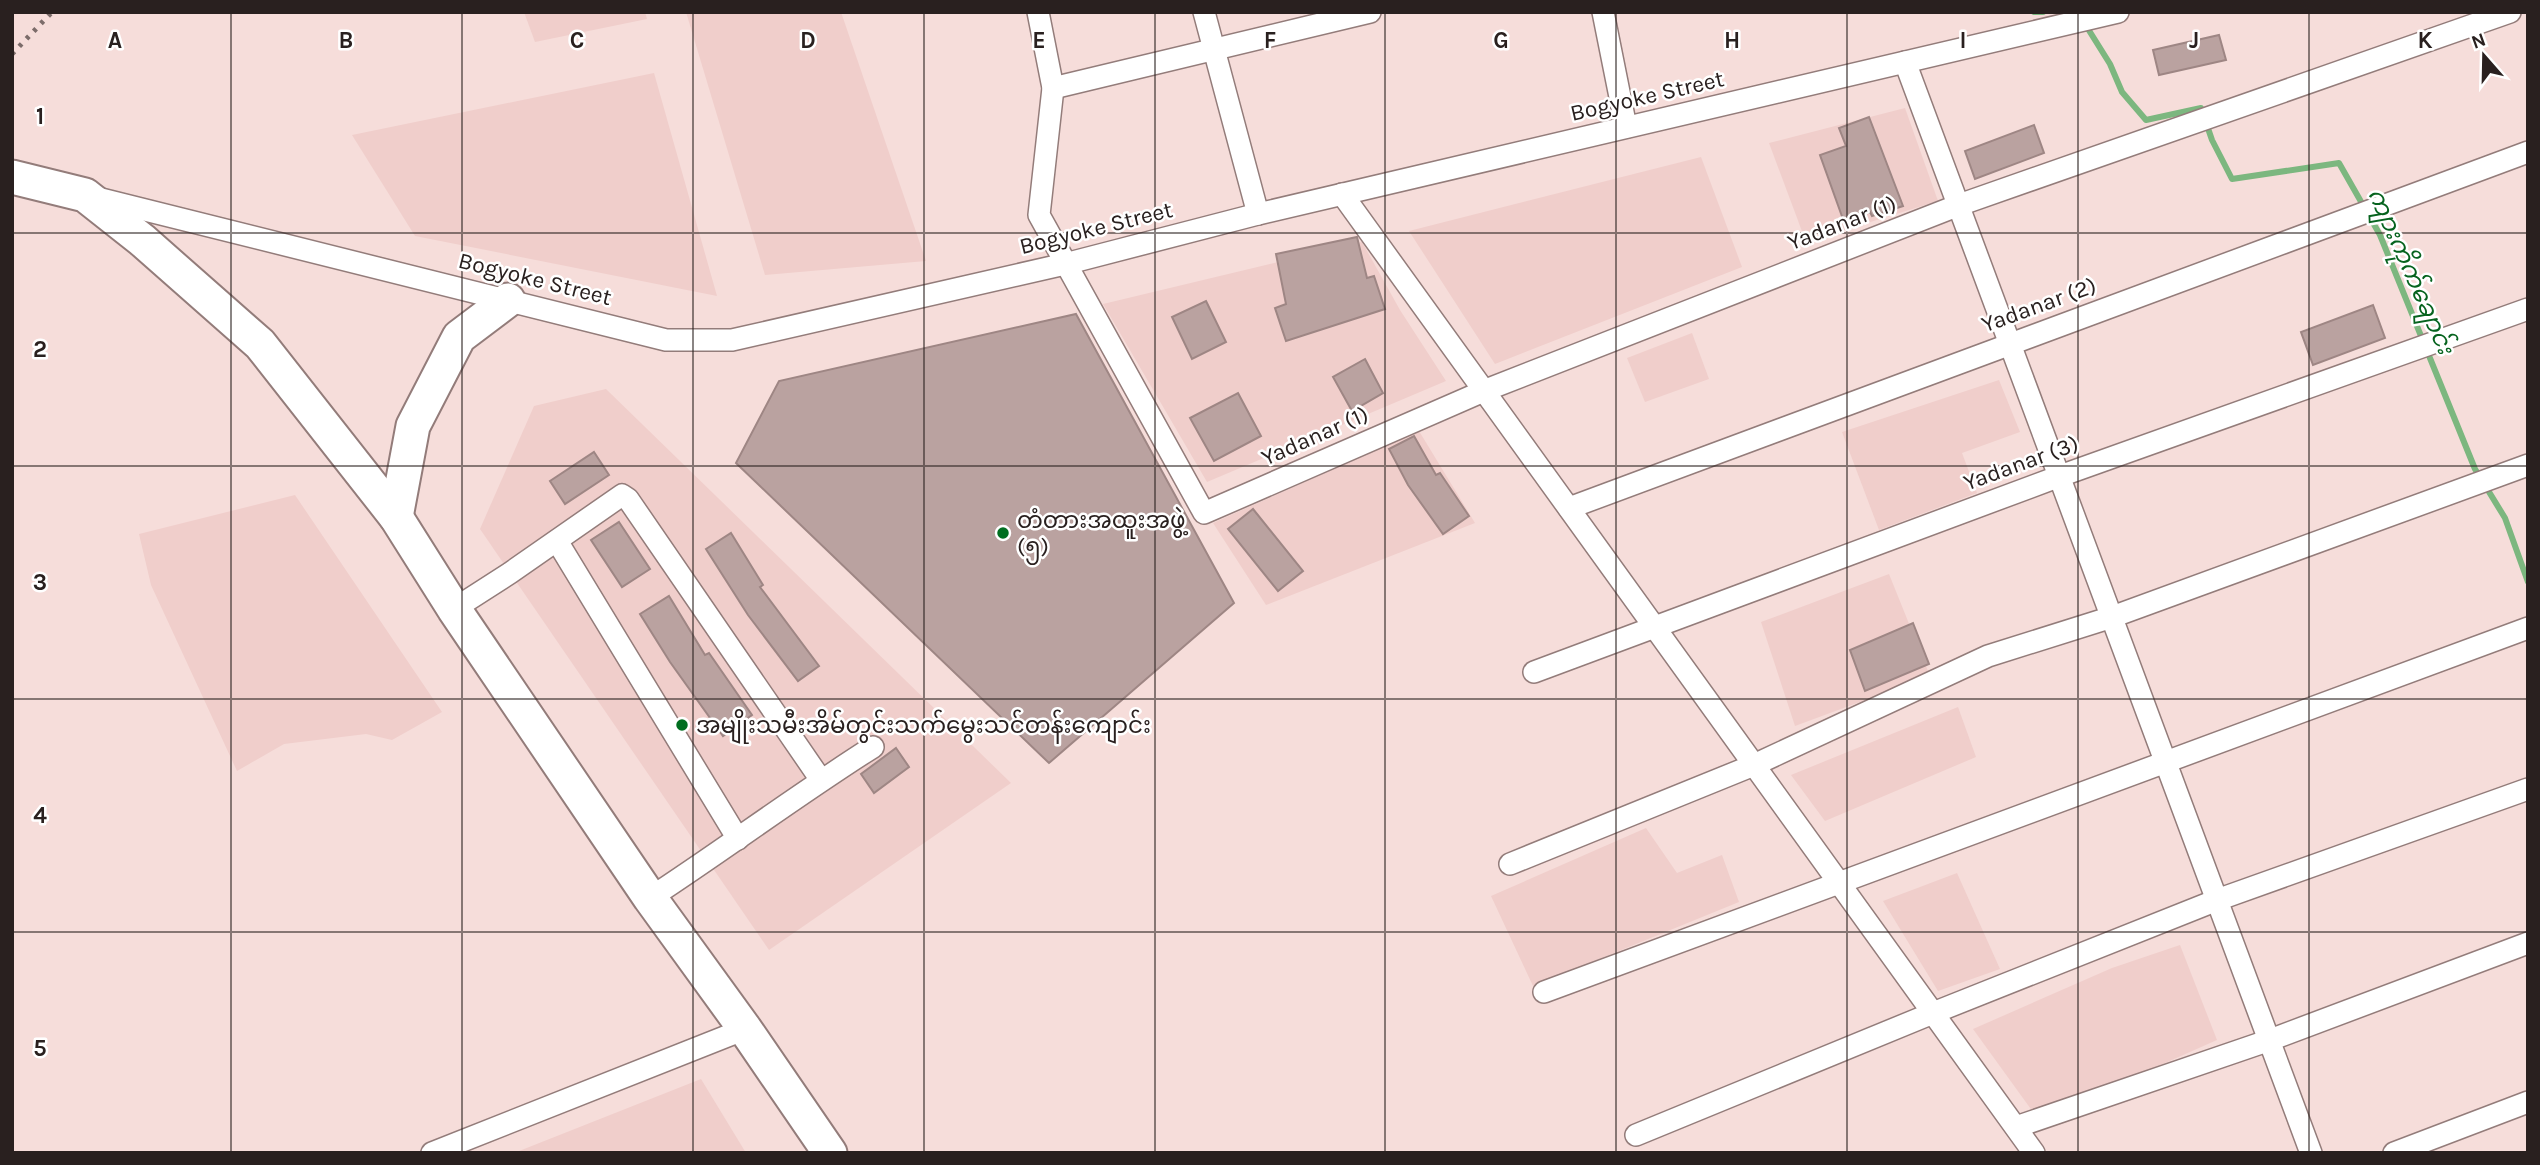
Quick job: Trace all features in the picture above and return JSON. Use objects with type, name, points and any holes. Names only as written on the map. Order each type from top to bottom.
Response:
[{"type":"main road","points":[[12,177],[85,195],[142,240],[260,344],[396,517],[454,609],[650,898],[830,1153]]},
{"type":"main road","points":[[396,517],[413,426],[459,337],[508,300]]},
{"type":"street","points":[[1038,12],[1053,88],[1039,215],[1065,264]]},
{"type":"street","points":[[1204,12],[1258,214]]},
{"type":"street","points":[[1053,88],[1370,12]]},
{"type":"street","points":[[1604,12],[1626,127]]},
{"type":"street","name":"Bogyoke Street","points":[[85,195],[666,340],[732,340],[1065,264],[1258,214],[2118,12]]},
{"type":"street","name":"Yadanar (1)","points":[[1065,264],[1204,513],[1486,390],[1959,205],[2510,12]]},
{"type":"street","points":[[1905,62],[2311,1153]]},
{"type":"street","name":"Yadanar (2)","points":[[1569,508],[2528,152]]},
{"type":"street","points":[[1342,194],[2034,1153]]},
{"type":"street","name":"Yadanar (3)","points":[[1534,672],[2060,476],[2528,309]]},
{"type":"street","points":[[1510,864],[1754,765],[1988,656],[2112,617],[2528,465]]},
{"type":"street","points":[[454,609],[622,495],[628,499],[821,780]]},
{"type":"street","points":[[557,541],[738,839]]},
{"type":"street","points":[[1544,992],[2528,628]]},
{"type":"street","points":[[650,898],[873,747]]},
{"type":"street","points":[[1636,1135],[2217,900],[2528,789]]},
{"type":"street","points":[[2016,1127],[2270,1040],[2528,943]]},
{"type":"street","points":[[432,1153],[745,1030]]},
{"type":"street","points":[[2394,1153],[2528,1102]]},
{"type":"shaded area","points":[[524,12],[645,12],[647,19],[535,42]]},
{"type":"shaded area","points":[[686,12],[841,12],[926,261],[765,275]]},
{"type":"shaded area","points":[[654,73],[717,296],[415,236],[352,135]]},
{"type":"shaded area","points":[[1905,108],[1938,201],[1806,242],[1769,143]]},
{"type":"shaded area","points":[[1701,157],[1742,267],[1495,364],[1409,231]]},
{"type":"shaded area","points":[[1362,242],[1400,310],[1446,381],[1207,482],[1103,304]]},
{"type":"shaded area","points":[[1692,333],[1709,379],[1645,402],[1627,358]]},
{"type":"shaded area","points":[[1999,380],[2020,432],[1962,453],[1977,493],[1879,530],[1842,432]]},
{"type":"shaded area","name":"အမျိုးသမီးအိမ်တွင်းသက်မွေးသင်တန်းကျောင်း","points":[[606,389],[1011,783],[769,950],[480,529],[534,406]]},
{"type":"shaded area","points":[[1419,431],[1475,523],[1266,605],[1213,523]]},
{"type":"shaded area","points":[[295,495],[442,712],[392,740],[366,734],[284,744],[237,771],[151,585],[139,534]]},
{"type":"shaded area","points":[[1889,574],[1930,676],[1795,726],[1761,622]]},
{"type":"shaded area","points":[[1958,707],[1976,757],[1825,821],[1791,775]]},
{"type":"shaded area","points":[[1646,828],[1677,873],[1722,855],[1739,902],[1533,986],[1491,896]]},
{"type":"shaded area","points":[[1957,873],[2000,969],[1938,991],[1883,901]]},
{"type":"shaded area","points":[[2180,945],[2217,1040],[2156,1067],[2033,1112],[1973,1029],[2112,968]]},
{"type":"shaded area","points":[[701,1079],[746,1153],[514,1153]]},
{"type":"building","points":[[2219,35],[2226,60],[2159,75],[2153,50]]},
{"type":"building","points":[[1869,117],[1903,206],[1872,216],[1870,212],[1844,222],[1820,155],[1846,146],[1839,128]]},
{"type":"building","points":[[2034,125],[2044,153],[1975,179],[1965,151]]},
{"type":"building","points":[[1357,237],[1367,278],[1374,276],[1385,309],[1286,341],[1275,308],[1286,304],[1276,254]]},
{"type":"building","points":[[1206,301],[1226,342],[1192,359],[1172,317]]},
{"type":"building","points":[[2373,305],[2385,338],[2313,365],[2301,332]]},
{"type":"building","name":"တံတားအထူးအဖွဲ့ (၅)","points":[[1076,314],[1234,603],[1049,763],[736,463],[779,381]]},
{"type":"building","points":[[1365,359],[1383,393],[1352,411],[1333,377]]},
{"type":"building","points":[[1238,393],[1261,436],[1214,461],[1190,418]]},
{"type":"building","points":[[1414,436],[1436,475],[1440,473],[1469,516],[1443,534],[1408,485],[1389,449]]},
{"type":"building","points":[[594,452],[609,475],[565,504],[550,481]]},
{"type":"building","points":[[1253,509],[1303,571],[1278,591],[1228,529]]},
{"type":"building","points":[[619,522],[650,569],[622,587],[591,540]]},
{"type":"building","points":[[731,533],[763,585],[760,587],[819,666],[798,681],[748,615],[706,549]]},
{"type":"building","points":[[669,596],[705,655],[709,653],[752,715],[723,736],[670,662],[640,614]]},
{"type":"building","points":[[1913,623],[1929,664],[1865,691],[1850,650]]},
{"type":"building","points":[[896,748],[909,767],[874,793],[861,774]]},
{"type":"waterway","name":"ကျားကိုက်ချောင်း","points":[[2034,12],[2043,12]]},
{"type":"waterway","name":"ကျားကိုက်ချောင်း","points":[[2085,24],[2110,64],[2122,92],[2146,120],[2201,108],[2212,140],[2232,179],[2339,163],[2380,235],[2475,469],[2505,518],[2528,582]]},
{"type":"railway","points":[[12,54],[52,12]]},
{"type":"place","name":"တံတားအထူးအဖွဲ့ (၅)","points":[[1003,533]]},
{"type":"place","name":"အမျိုးသမီးအိမ်တွင်းသက်မွေးသင်တန်းကျောင်း","points":[[682,725]]}]
